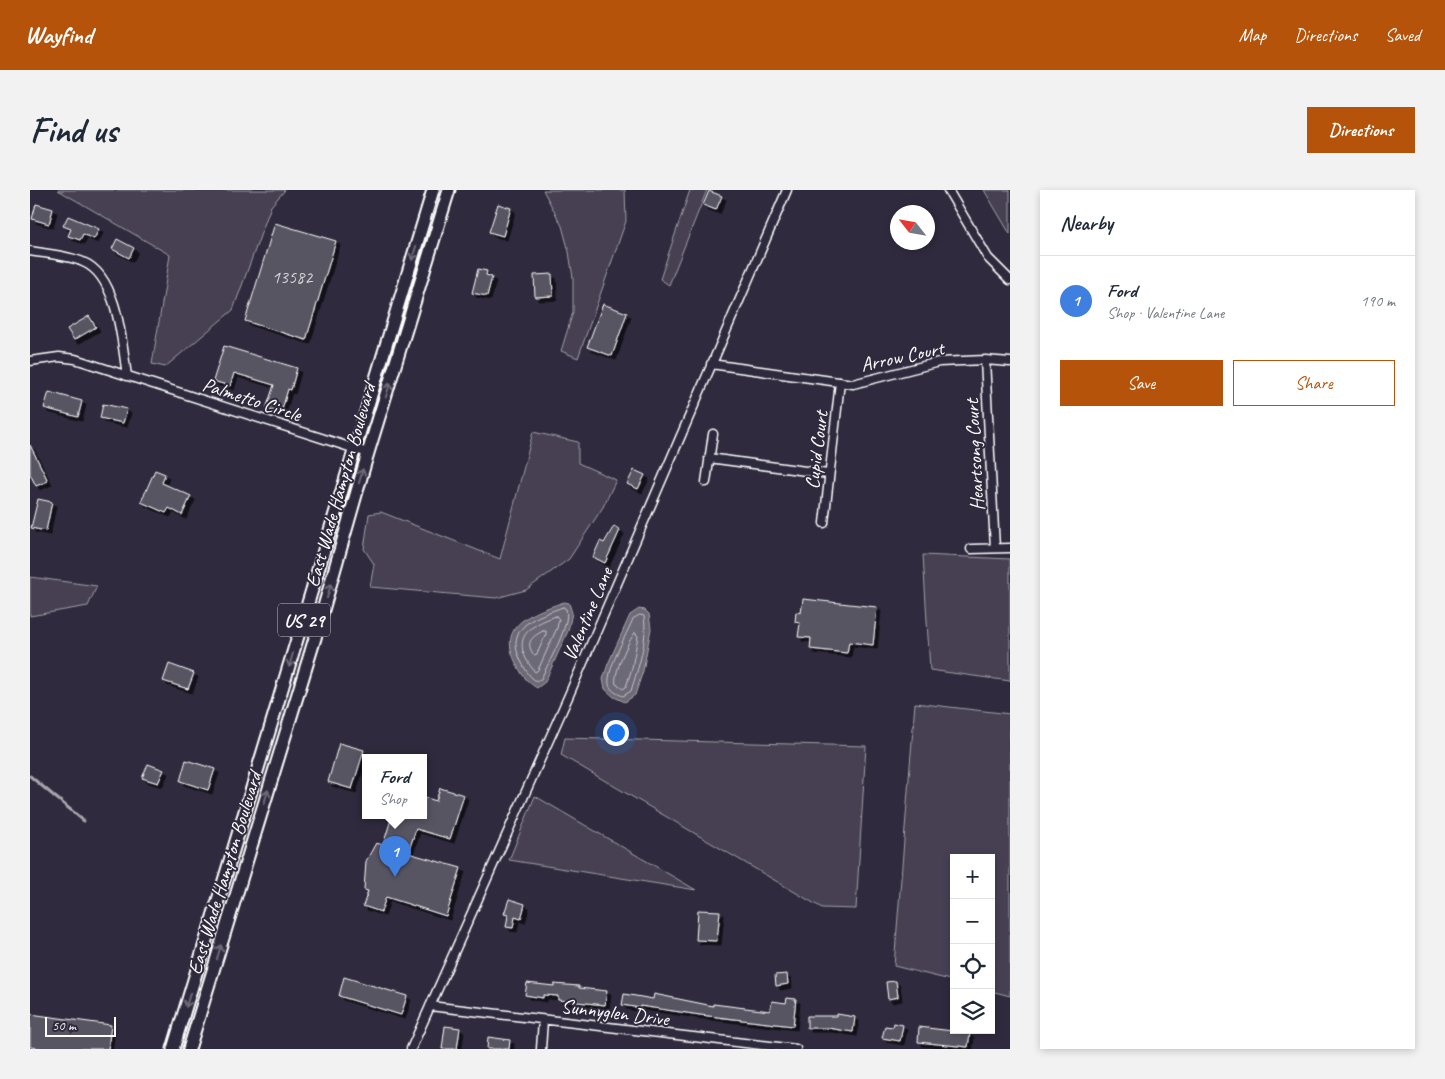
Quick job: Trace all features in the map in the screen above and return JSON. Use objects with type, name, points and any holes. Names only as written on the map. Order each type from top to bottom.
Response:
[{"type":"main road","name":"East Wade Hampton Boulevard","points":[[173,1049],[433,190]]},
{"type":"main road","name":"East Wade Hampton Boulevard","points":[[189,1049],[315,638],[381,410],[450,190]]},
{"type":"main road","points":[[422,224],[437,230]]},
{"type":"main road","points":[[388,337],[402,342]]},
{"type":"main road","points":[[367,406],[381,410]]},
{"type":"main road","points":[[178,1032],[193,1037]]},
{"type":"street","name":"Valentine Lane","points":[[411,1049],[569,696],[787,190]]},
{"type":"street","points":[[948,190],[988,258],[1010,280]]},
{"type":"street","points":[[30,251],[84,262],[103,277],[112,299],[120,332],[127,376]]},
{"type":"street","name":"Palmetto Circle","points":[[30,361],[59,357],[74,359],[368,453]]},
{"type":"street","name":"Arrow Court","points":[[712,364],[853,384],[939,362],[985,360],[1010,362]]},
{"type":"street","name":"Heartsong Court","points":[[985,360],[995,548]]},
{"type":"street","name":"Cupid Court","points":[[824,523],[828,474],[840,382]]},
{"type":"street","points":[[706,482],[713,434]]},
{"type":"street","points":[[709,458],[828,474]]},
{"type":"street","points":[[971,549],[1010,548]]},
{"type":"street","name":"Sunnyglen Drive","points":[[430,1006],[796,1049]]},
{"type":"street","points":[[541,1049],[544,1020]]},
{"type":"shaded area","points":[[58,190],[285,190],[271,206],[233,310],[165,367],[152,364],[170,255]]},
{"type":"shaded area","points":[[543,190],[625,190],[626,221],[578,358],[561,351],[573,312],[573,278],[562,226]]},
{"type":"shaded area","points":[[690,190],[707,190],[669,285],[660,279]]},
{"type":"shaded area","points":[[984,190],[1010,190],[1010,234]]},
{"type":"shaded area","points":[[533,432],[578,442],[578,463],[616,480],[603,507],[569,559],[526,590],[496,598],[370,587],[374,564],[364,549],[369,514],[381,512],[500,559]]},
{"type":"shaded area","points":[[923,555],[1010,559],[1010,681],[930,670]]},
{"type":"shaded area","points":[[30,577],[97,586],[88,606],[30,616]]},
{"type":"shaded area","points":[[915,703],[1010,714],[1010,996],[995,992],[995,854],[950,854],[950,980],[894,966]]},
{"type":"shaded area","points":[[565,738],[866,746],[856,909],[822,908],[561,755]]},
{"type":"shaded area","points":[[535,796],[696,890],[509,860]]},
{"type":"water","points":[[564,602],[569,603],[572,613],[568,631],[545,682],[537,688],[526,680],[521,673],[511,648],[511,637],[515,628],[531,615]]},
{"type":"water","points":[[639,609],[645,610],[649,614],[651,629],[643,671],[635,695],[625,702],[614,697],[605,689],[603,679],[630,615]]},
{"type":"building","points":[[709,191],[722,196],[716,210],[703,205]]},
{"type":"building","points":[[36,204],[53,209],[49,224],[32,219]]},
{"type":"building","points":[[498,204],[511,208],[503,236],[489,232]]},
{"type":"building","points":[[68,216],[99,229],[94,239],[83,234],[80,240],[68,236],[71,229],[63,226]]},
{"type":"building","points":[[275,223],[336,241],[306,340],[245,321]]},
{"type":"building","points":[[117,239],[134,248],[129,258],[112,249]]},
{"type":"building","points":[[478,269],[487,271],[486,275],[492,277],[487,296],[472,293]]},
{"type":"building","points":[[552,274],[553,296],[535,297],[534,275]]},
{"type":"building","points":[[603,304],[627,313],[612,356],[587,347]]},
{"type":"building","points":[[89,316],[96,327],[74,340],[67,329]]},
{"type":"building","points":[[224,346],[297,368],[291,390],[288,389],[281,413],[266,409],[274,385],[234,373],[230,386],[213,381]]},
{"type":"building","points":[[49,392],[82,401],[78,417],[44,408]]},
{"type":"building","points":[[103,404],[127,409],[123,423],[100,418]]},
{"type":"building","points":[[30,445],[48,481],[36,486],[30,474]]},
{"type":"building","points":[[155,470],[165,474],[162,483],[191,496],[182,515],[169,508],[166,513],[141,502]]},
{"type":"building","points":[[634,470],[645,475],[638,489],[627,484]]},
{"type":"building","points":[[38,499],[52,502],[46,531],[31,528]]},
{"type":"building","points":[[614,526],[620,530],[605,563],[593,557],[600,541],[604,543]]},
{"type":"building","points":[[803,599],[877,607],[873,645],[849,642],[847,653],[810,649],[811,638],[798,637],[800,623],[795,622],[796,612],[801,613]]},
{"type":"building","points":[[169,664],[194,673],[188,689],[163,681]]},
{"type":"building","points":[[339,743],[364,750],[352,789],[328,782]]},
{"type":"building","points":[[186,760],[215,769],[208,790],[180,781]]},
{"type":"building","points":[[148,764],[164,770],[158,783],[142,778]]},
{"type":"building","points":[[440,788],[464,795],[450,839],[416,829],[408,853],[461,868],[446,916],[386,897],[381,912],[363,906],[368,891],[364,890],[366,861],[376,843],[383,845],[391,819],[427,819],[427,798],[436,801]]},
{"type":"building","points":[[509,899],[525,904],[521,919],[515,917],[513,928],[506,927],[508,915],[504,914]]},
{"type":"building","points":[[698,910],[720,911],[717,941],[696,940]]},
{"type":"building","points":[[787,974],[788,984],[776,986],[775,975]]},
{"type":"building","points":[[344,977],[407,996],[401,1015],[339,996]]},
{"type":"building","points":[[896,981],[898,997],[888,999],[886,982]]},
{"type":"building","points":[[527,983],[579,986],[579,988],[607,991],[605,1005],[558,1000],[558,996],[543,995],[543,998],[525,995]]},
{"type":"building","points":[[624,994],[653,999],[654,994],[713,1006],[713,1004],[770,1011],[772,1001],[786,1003],[787,998],[796,999],[793,1026],[622,1005]]},
{"type":"building","points":[[30,1014],[111,1025],[108,1049],[45,1049],[30,1047]]},
{"type":"building","points":[[837,1014],[855,1017],[853,1032],[828,1028],[807,1028],[807,1016],[837,1016]]},
{"type":"building","points":[[894,1023],[903,1025],[900,1041],[882,1038],[885,1026],[893,1027]]},
{"type":"building","points":[[445,1026],[460,1028],[457,1049],[442,1049]]},
{"type":"building","points":[[919,1027],[950,1031],[950,1034],[970,1034],[968,1047],[918,1042]]},
{"type":"building","points":[[488,1037],[510,1040],[509,1049],[487,1049]]},
{"type":"waterway","points":[[30,776],[84,821]]},
{"type":"place","name":"Ford","points":[[395,877]]}]
